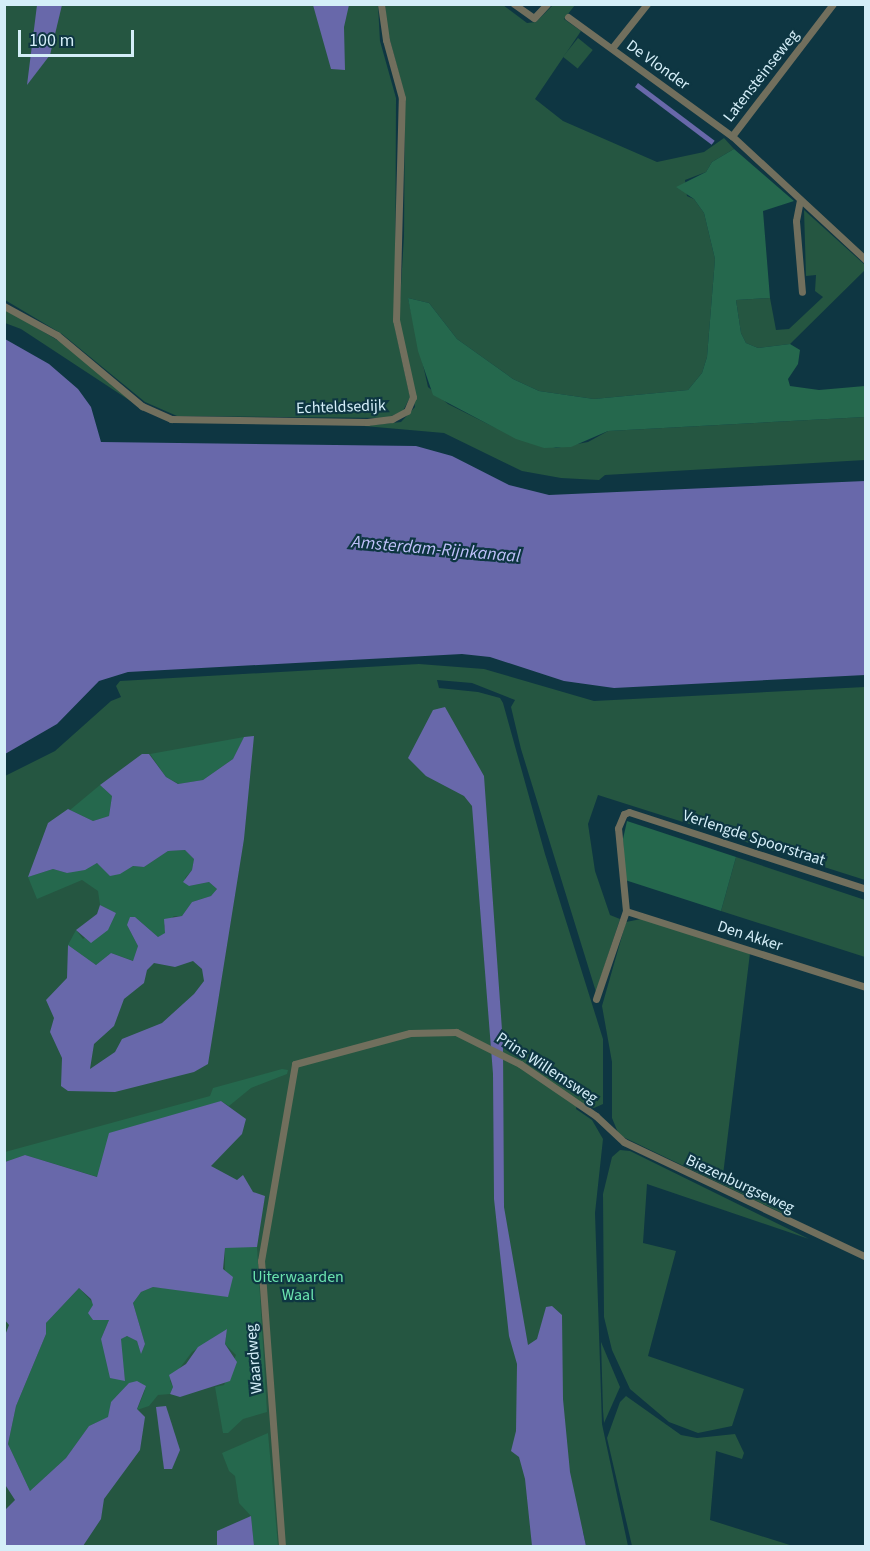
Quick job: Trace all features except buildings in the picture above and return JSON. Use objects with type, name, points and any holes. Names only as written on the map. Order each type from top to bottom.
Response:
[{"type":"street","name":"Echteldsedijk","points":[[4,306],[57,335],[142,405],[171,419],[367,422],[392,419],[407,411],[412,397],[396,320],[402,98],[386,40],[381,4]]},
{"type":"street","points":[[514,4],[534,18],[547,4]]},
{"type":"street","points":[[612,48],[647,4]]},
{"type":"street","name":"Latensteinseweg","points":[[732,136],[833,4]]},
{"type":"street","name":"De Vlonder","points":[[568,17],[732,136],[866,260]]},
{"type":"street","points":[[800,200],[796,222],[802,292]]},
{"type":"street","name":"Verlengde Spoorstraat","points":[[626,911],[618,828],[624,814],[634,812],[866,889]]},
{"type":"street","points":[[596,999],[626,911]]},
{"type":"street","name":"Den Akker","points":[[626,911],[866,987]]},
{"type":"street","name":"Prins Willemsweg","points":[[295,1064],[419,1032],[456,1032],[509,1057],[596,1116],[606,1127]]},
{"type":"street","name":"Waardweg","points":[[282,1546],[261,1261],[295,1064]]},
{"type":"street","name":"Biezenburgseweg","points":[[606,1127],[624,1142],[704,1183],[866,1257]]},
{"type":"green space","points":[[4,5],[378,5],[380,41],[396,98],[395,328],[410,397],[403,411],[387,418],[177,416],[145,402],[62,334],[5,300]]},
{"type":"green space","points":[[385,5],[503,5],[527,23],[536,22],[553,5],[575,5],[564,19],[581,31],[535,99],[563,121],[657,162],[704,152],[724,138],[734,149],[712,162],[706,172],[685,180],[687,196],[694,199],[704,213],[715,259],[707,357],[702,373],[688,390],[594,399],[539,391],[513,379],[457,339],[429,303],[408,298],[428,387],[448,404],[494,427],[556,448],[588,442],[608,431],[865,417],[865,460],[605,475],[599,480],[561,478],[522,471],[444,433],[364,426],[401,422],[415,407],[399,318],[404,236],[405,97],[386,25]]},
{"type":"green space","points":[[578,38],[593,50],[578,69],[563,57]]},
{"type":"green space","points":[[734,149],[794,201],[763,211],[770,298],[736,300],[741,333],[746,343],[758,348],[790,344],[800,350],[798,364],[788,379],[790,386],[819,390],[865,386],[865,417],[608,431],[571,447],[544,448],[516,439],[433,395],[418,351],[408,298],[429,303],[457,339],[513,379],[539,391],[594,399],[688,390],[702,373],[707,357],[715,259],[704,213],[694,199],[676,187],[706,172],[712,162]]},
{"type":"green space","points":[[804,210],[865,265],[865,270],[790,344],[758,348],[746,343],[741,333],[736,300],[770,298],[776,330],[789,329],[823,297],[815,291],[816,275],[806,276]]},
{"type":"green space","points":[[5,309],[64,344],[132,402],[21,329],[5,323]]},
{"type":"green space","name":"Uiterwaarden Waal","points":[[419,664],[484,669],[594,701],[865,687],[865,880],[598,795],[588,824],[595,871],[610,915],[620,919],[596,992],[521,749],[511,707],[515,700],[472,683],[437,680],[439,688],[478,692],[500,698],[503,703],[545,854],[603,1039],[603,1104],[594,1108],[578,1102],[576,1109],[592,1120],[603,1139],[595,1213],[602,1424],[628,1546],[586,1546],[583,1532],[582,1546],[5,1546],[5,776],[55,751],[111,701],[121,697],[116,686],[120,681]]},
{"type":"green space","points":[[244,737],[233,759],[203,780],[179,784],[166,777],[150,754]]},
{"type":"green space","points":[[100,785],[112,796],[109,816],[93,821],[70,810]]},
{"type":"green space","points":[[627,821],[736,857],[721,911],[625,880],[623,839]]},
{"type":"green space","points":[[185,850],[194,859],[192,870],[185,878],[189,886],[209,882],[217,889],[211,896],[192,902],[182,916],[174,916],[164,925],[166,933],[158,937],[135,917],[127,925],[138,946],[134,961],[111,953],[96,965],[68,945],[76,930],[83,939],[116,913],[100,905],[98,891],[82,880],[37,899],[28,877],[53,869],[67,873],[97,863],[110,875],[133,866],[144,867],[168,851]]},
{"type":"green space","points":[[736,857],[865,900],[865,957],[721,911]]},
{"type":"green space","points":[[641,919],[750,953],[723,1175],[792,1218],[619,1135],[612,1118],[612,1062],[602,1006],[626,922]]},
{"type":"green space","points":[[282,1069],[288,1070],[287,1074],[251,1088],[229,1106],[221,1101],[98,1177],[25,1155],[5,1162],[5,1152],[210,1096],[213,1088]]},
{"type":"green space","points":[[620,1150],[630,1151],[809,1239],[647,1184],[643,1243],[676,1251],[648,1356],[744,1389],[732,1426],[698,1433],[669,1422],[630,1389],[612,1350],[604,1317],[603,1194],[612,1157]]},
{"type":"green space","points":[[225,1247],[257,1247],[267,1412],[243,1419],[228,1433],[223,1433],[215,1387],[224,1385],[236,1355],[225,1344],[227,1329],[192,1352],[170,1381],[173,1387],[170,1394],[158,1395],[149,1406],[137,1410],[145,1390],[116,1397],[111,1402],[109,1417],[89,1426],[66,1458],[30,1491],[8,1444],[16,1406],[46,1334],[46,1323],[79,1288],[109,1320],[101,1339],[125,1381],[120,1339],[127,1336],[137,1341],[141,1353],[145,1344],[133,1303],[141,1292],[153,1287],[185,1290],[225,1274]]},
{"type":"green space","points":[[601,1342],[620,1387],[604,1423],[603,1410]]},
{"type":"green space","points":[[626,1396],[681,1435],[697,1438],[735,1434],[744,1453],[742,1459],[716,1451],[710,1520],[793,1546],[632,1546],[607,1438],[620,1402]]},
{"type":"green space","points":[[268,1433],[278,1546],[254,1546],[251,1516],[239,1503],[235,1476],[229,1471],[222,1453]]},
{"type":"water","points":[[37,5],[62,5],[50,55],[27,85]]},
{"type":"water","points":[[313,5],[349,5],[344,27],[345,70],[331,69]]},
{"type":"water","points":[[638,83],[715,141],[712,145],[635,87]]},
{"type":"water","name":"Amsterdam-Rijnkanaal","points":[[5,339],[49,364],[78,389],[91,407],[101,442],[416,446],[452,456],[509,485],[549,495],[865,481],[865,675],[614,688],[564,681],[490,657],[462,654],[128,672],[99,681],[57,724],[5,754]]},
{"type":"water","points":[[445,707],[484,776],[503,1044],[504,1207],[528,1345],[537,1339],[546,1307],[552,1306],[562,1315],[563,1399],[570,1472],[586,1546],[532,1546],[525,1479],[519,1457],[511,1451],[516,1431],[517,1364],[509,1336],[494,1199],[493,1074],[472,806],[464,796],[426,776],[408,758],[433,710]]},
{"type":"water","points":[[254,736],[244,839],[208,1064],[194,1072],[115,1092],[68,1091],[61,1086],[62,1058],[50,1032],[54,1018],[46,1000],[67,978],[68,945],[96,965],[111,953],[133,961],[138,946],[127,925],[130,917],[135,917],[158,937],[165,933],[164,919],[182,916],[192,902],[211,896],[217,889],[209,882],[189,886],[183,882],[192,870],[194,859],[185,850],[168,851],[144,867],[133,866],[120,874],[110,876],[97,863],[85,870],[67,873],[53,869],[28,877],[48,823],[68,809],[93,821],[109,816],[112,796],[100,785],[142,754],[149,754],[166,777],[178,784],[203,780],[233,759],[244,737]],"holes":[[[193,961],[202,969],[204,981],[194,994],[162,1023],[122,1039],[115,1052],[90,1069],[94,1044],[114,1026],[124,999],[144,983],[147,970],[154,963],[175,967]]]},
{"type":"water","points":[[100,905],[116,913],[108,930],[91,943],[76,930],[97,914]]},
{"type":"water","points":[[221,1101],[246,1119],[242,1134],[211,1166],[237,1180],[243,1175],[253,1192],[265,1196],[257,1247],[225,1248],[223,1269],[233,1277],[228,1297],[153,1287],[141,1292],[133,1303],[145,1344],[141,1354],[137,1341],[127,1336],[121,1339],[125,1381],[110,1378],[101,1339],[109,1320],[93,1320],[88,1313],[93,1305],[91,1299],[79,1288],[46,1323],[46,1334],[16,1406],[8,1444],[30,1491],[66,1458],[89,1426],[108,1417],[111,1402],[129,1383],[137,1381],[146,1386],[137,1409],[145,1417],[140,1450],[104,1499],[101,1519],[83,1546],[5,1546],[5,1510],[15,1500],[4,1483],[4,1338],[9,1325],[4,1319],[5,1162],[25,1155],[97,1177],[109,1133]]},
{"type":"water","points":[[227,1329],[225,1344],[237,1362],[230,1381],[180,1397],[170,1394],[173,1387],[169,1375],[186,1364],[198,1347]]},
{"type":"water","points":[[166,1406],[180,1450],[172,1469],[164,1469],[156,1407]]},
{"type":"water","points":[[251,1516],[254,1546],[217,1546],[217,1531]]}]
